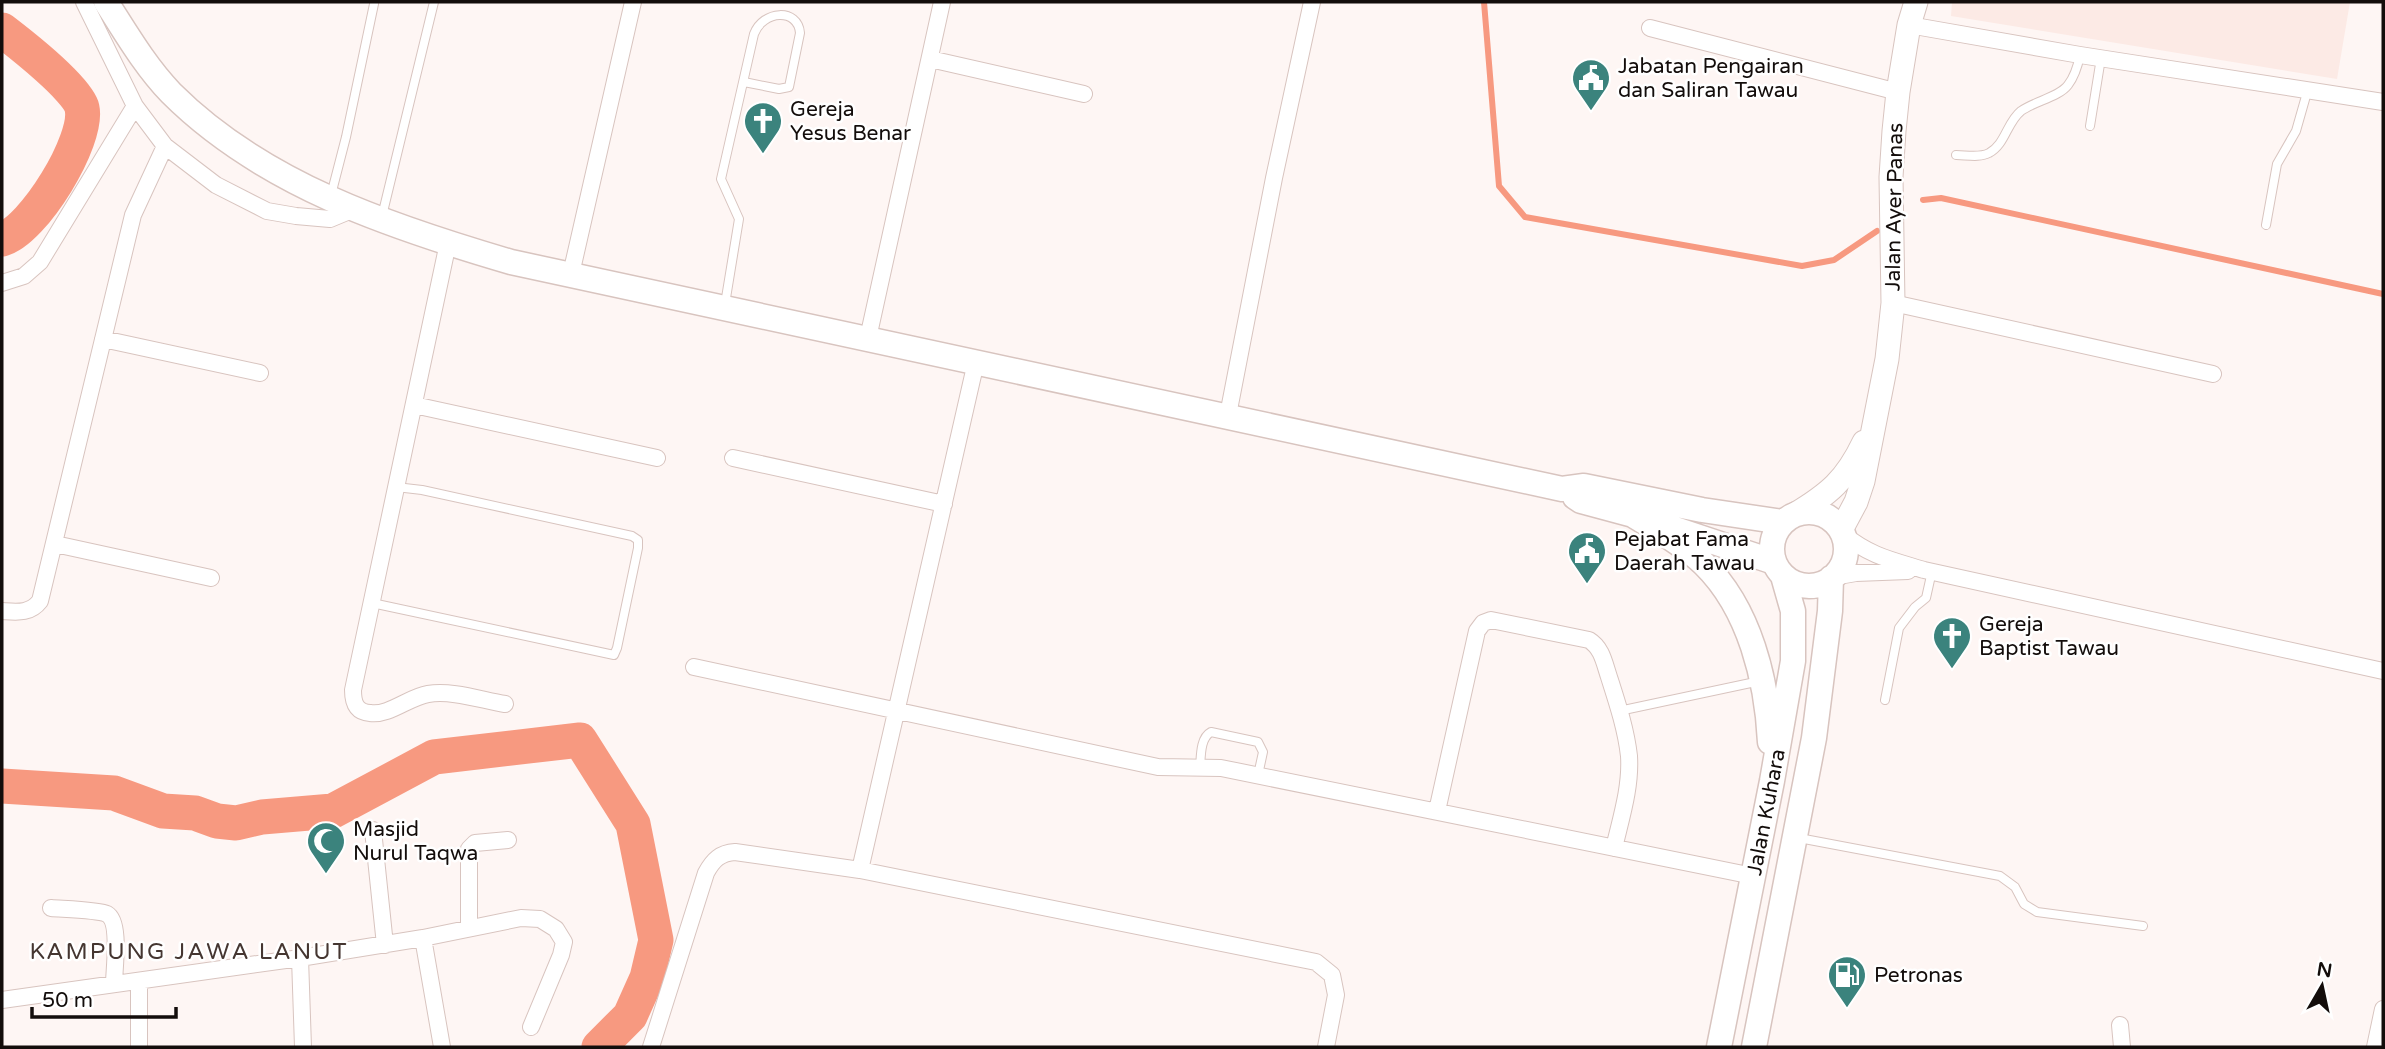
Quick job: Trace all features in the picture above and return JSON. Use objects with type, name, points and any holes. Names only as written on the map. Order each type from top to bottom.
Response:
[{"type":"main road","points":[[106,2],[137,51],[170,91],[201,119],[262,163],[354,209],[448,243],[512,262],[1562,489],[1581,501],[1633,515],[1779,569],[1794,583],[1807,586],[1820,584],[1832,577],[1841,568],[1845,557],[1842,532],[1832,520],[1820,514],[1807,512],[1788,519],[1702,510],[1584,486],[1562,489]]},
{"type":"main road","points":[[1633,515],[1686,549],[1705,565],[1736,610],[1757,658],[1762,681],[1769,721],[1772,781]]},
{"type":"main road","points":[[1779,569],[1772,548],[1775,534],[1788,519]]},
{"type":"main road","name":"Jalan Kuhara","points":[[1719,1047],[1793,662],[1795,627],[1791,596],[1779,569]]},
{"type":"main road","name":"Jalan Kuhara","points":[[1754,1047],[1815,725],[1832,577]]},
{"type":"street","points":[[84,2],[135,106],[165,146],[216,185],[267,211],[330,219],[354,209]]},
{"type":"street","points":[[572,274],[633,2]]},
{"type":"street","points":[[868,338],[942,2]]},
{"type":"street","points":[[1228,415],[1273,178],[1312,2]]},
{"type":"street","name":"Jalan Ayer Panas","points":[[1842,532],[1863,481],[1887,359],[1894,263],[1891,177],[1898,92],[1909,25],[1916,2]]},
{"type":"street","points":[[1909,25],[2080,55],[2383,102]]},
{"type":"street","points":[[1650,28],[1898,92]]},
{"type":"street","points":[[930,59],[1084,94]]},
{"type":"street","points":[[2,283],[24,276],[40,262],[135,106]]},
{"type":"street","points":[[2,611],[34,609],[40,601],[133,215],[165,146]]},
{"type":"street","points":[[448,243],[353,690],[353,702],[359,710],[379,713],[413,697],[430,693],[505,704]]},
{"type":"street","points":[[1893,303],[2213,374]]},
{"type":"street","points":[[103,339],[260,373]]},
{"type":"street","points":[[860,870],[976,362]]},
{"type":"street","points":[[414,405],[657,458]]},
{"type":"street","name":"Jalan Ayer Panas","points":[[1788,519],[1823,497],[1838,483],[1854,463],[1877,413]]},
{"type":"street","points":[[733,458],[944,504]]},
{"type":"street","points":[[1842,532],[1861,548],[1880,557],[1928,570],[2383,671]]},
{"type":"street","points":[[55,544],[211,578]]},
{"type":"street","points":[[1832,577],[1856,573],[1928,570]]},
{"type":"street","points":[[1437,811],[1478,631],[1483,623],[1491,620],[1590,640],[1598,645],[1619,710],[1629,757],[1628,785],[1614,848]]},
{"type":"street","points":[[694,667],[1158,766],[1222,768],[1753,876]]},
{"type":"street","points":[[373,830],[385,945]]},
{"type":"street","points":[[469,928],[469,849],[475,843],[508,840]]},
{"type":"street","points":[[651,1047],[706,873],[712,862],[724,853],[735,852],[860,870],[1316,962],[1332,975],[1336,995],[1326,1047]]},
{"type":"street","points":[[51,908],[106,914],[114,921],[114,984]]},
{"type":"street","points":[[2,1000],[385,945],[520,918],[540,919],[556,929],[564,942],[561,956],[531,1027]]},
{"type":"street","points":[[424,938],[442,1047]]},
{"type":"street","points":[[300,958],[303,1047]]},
{"type":"street","points":[[139,981],[139,1047]]},
{"type":"street","points":[[2375,1047],[2383,1009]]},
{"type":"street","points":[[2120,1025],[2122,1047]]},
{"type":"lane","points":[[381,219],[434,2]]},
{"type":"lane","points":[[330,198],[346,137],[374,4]]},
{"type":"lane","points":[[724,307],[739,219],[721,179],[757,26],[764,19],[774,16],[791,18],[800,25],[789,87],[779,89],[744,82]]},
{"type":"lane","points":[[1956,155],[1985,155],[1994,150],[2010,122],[2021,111],[2061,92],[2070,83],[2077,70],[2080,55]]},
{"type":"lane","points":[[2090,126],[2101,58]]},
{"type":"lane","points":[[2266,225],[2277,164],[2296,131],[2308,89]]},
{"type":"lane","points":[[372,603],[614,655],[638,548],[638,540],[632,536],[422,490],[396,487]]},
{"type":"lane","points":[[1885,700],[1899,628],[1915,607],[1926,598],[1928,570]]},
{"type":"lane","points":[[1619,710],[1762,681]]},
{"type":"lane","points":[[1200,768],[1203,740],[1211,732],[1258,742],[1263,752],[1258,775]]},
{"type":"lane","points":[[1795,837],[2000,876],[2015,887],[2024,904],[2037,912],[2143,926]]},
{"type":"shaded area","points":[[1952,2],[2350,2],[2337,79],[1951,16]]},
{"type":"waterway","points":[[1484,2],[1499,186],[1525,217],[1802,266],[1834,260],[1877,231]]},
{"type":"waterway","points":[[2,30],[59,78],[82,108],[77,141],[56,182],[29,220],[2,239]]},
{"type":"waterway","points":[[1923,200],[1941,198],[2383,294]]},
{"type":"waterway","points":[[2,786],[114,793],[163,811],[195,813],[217,821],[236,823],[262,817],[333,811],[434,757],[580,740],[633,824],[656,940],[647,978],[630,1016],[599,1047]]},
{"type":"place","name":"Jabatan Pengairan dan Saliran Tawau","points":[[1591,112]]},
{"type":"place","name":"Gereja Yesus Benar","points":[[763,155]]},
{"type":"place","name":"Pejabat Fama Daerah Tawau","points":[[1587,585]]},
{"type":"place","name":"Gereja Baptist Tawau","points":[[1952,670]]},
{"type":"place","name":"Masjid Nurul Taqwa","points":[[326,875]]},
{"type":"place","name":"Petronas","points":[[1847,1009]]},
{"type":"district","name":"KAMPUNG JAWA LANUT","points":[[189,951]]}]
